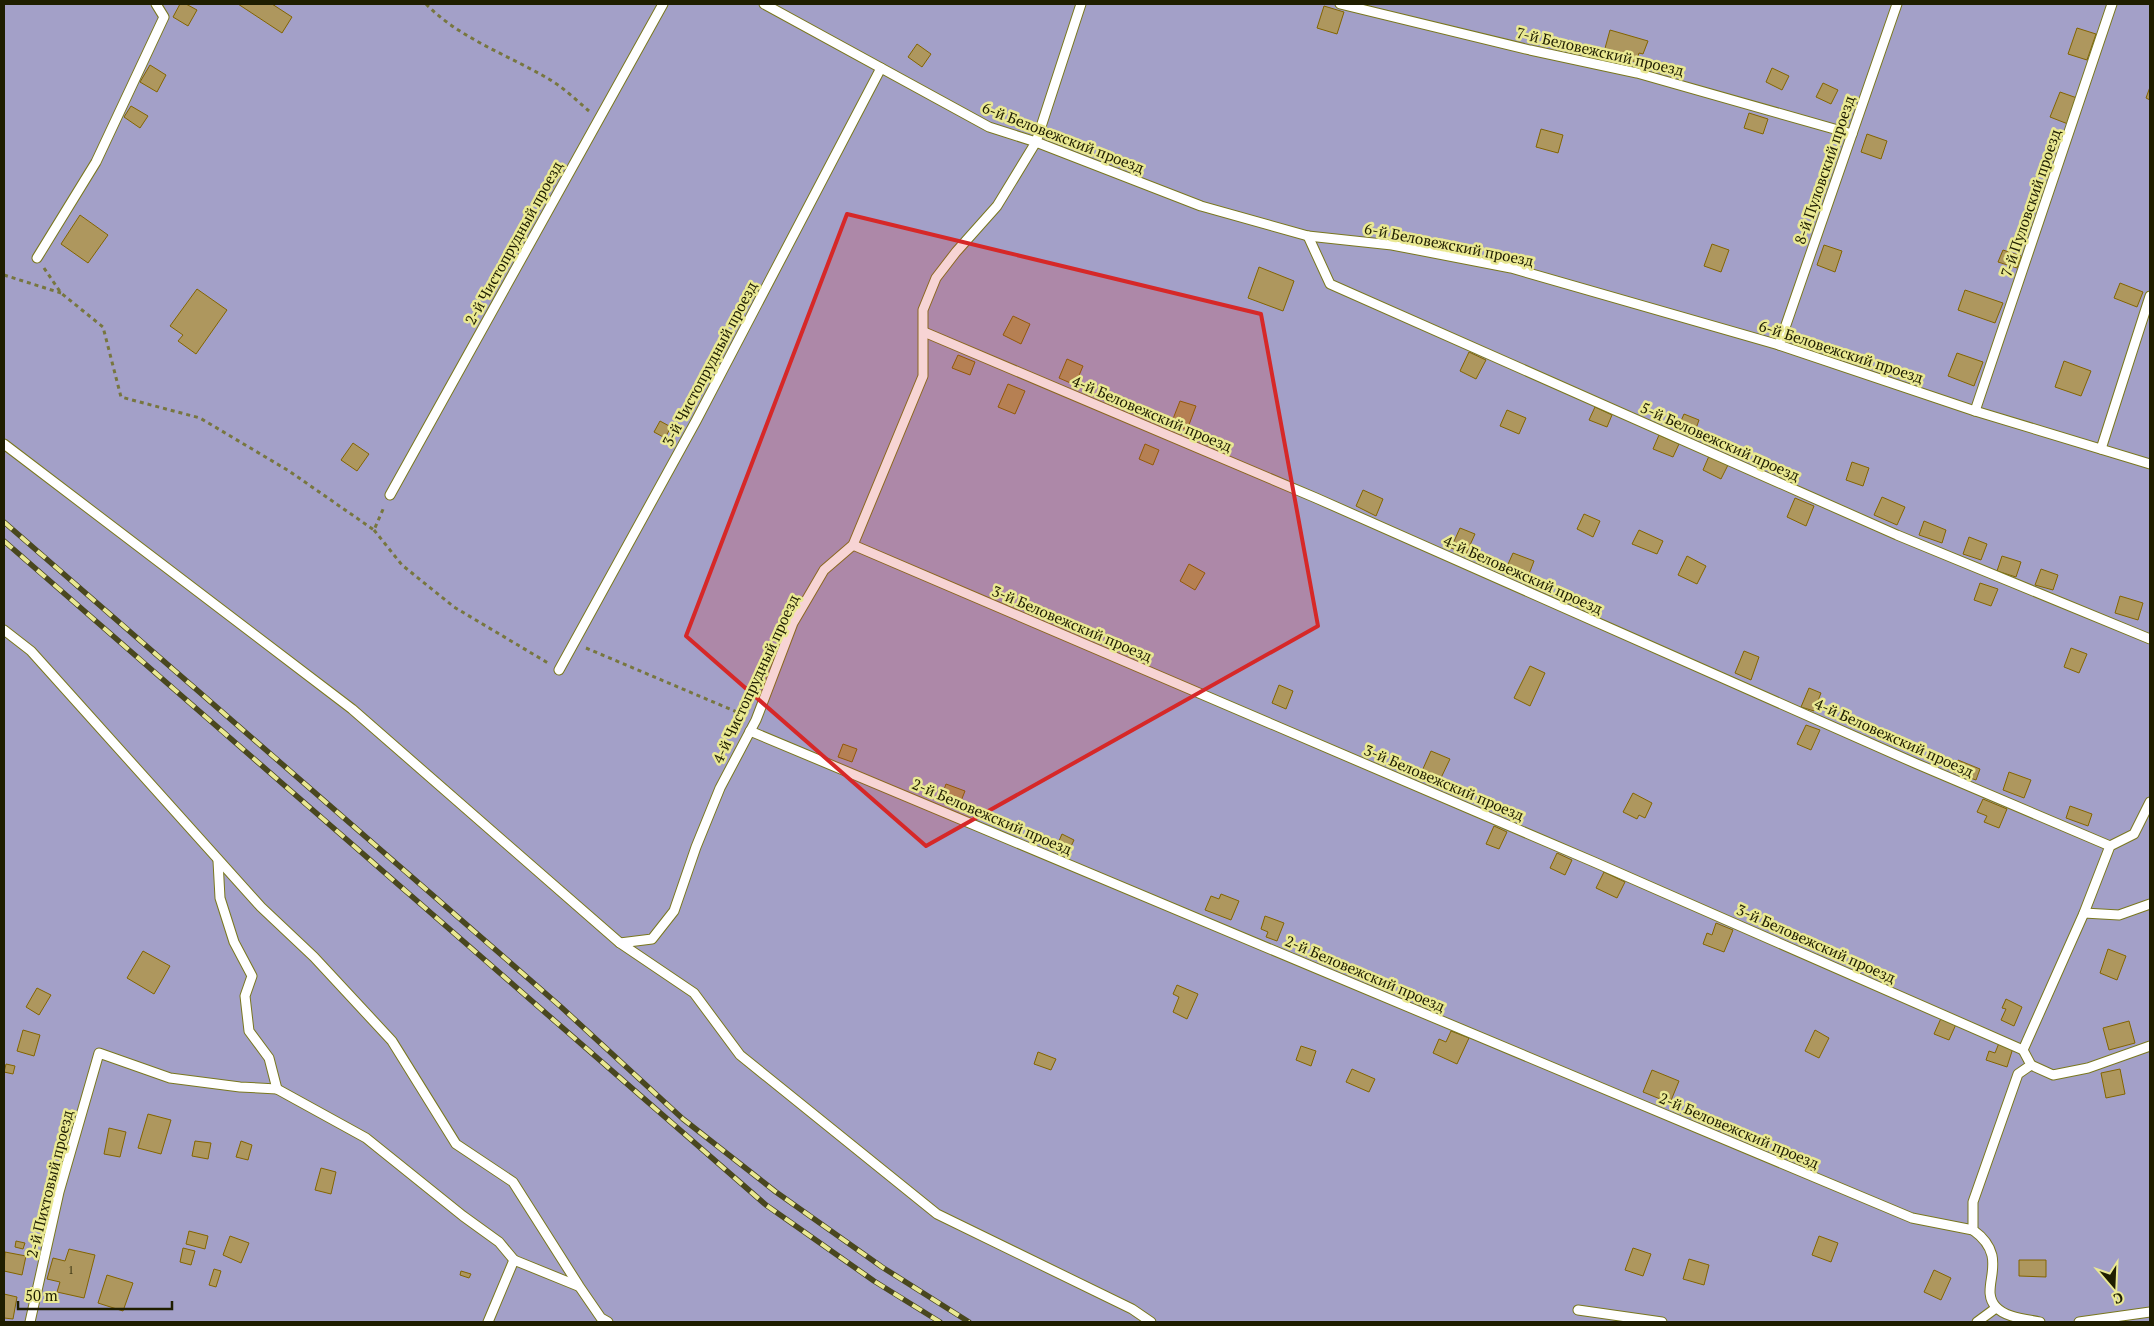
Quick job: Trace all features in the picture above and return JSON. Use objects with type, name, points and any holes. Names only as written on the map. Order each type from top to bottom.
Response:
[{"type":"lane","points":[[38,258],[96,162],[164,17],[156,4]]},
{"type":"lane","name":"2-й Чистопрудный проезд","points":[[390,495],[663,4]]},
{"type":"lane","name":"6-й Беловежский проезд","points":[[764,4],[989,127],[1036,142],[1201,206],[1308,236],[1392,246],[1512,268],[1779,345],[1975,411],[2150,464]]},
{"type":"lane","name":"4-й Чистопрудный проезд","points":[[620,943],[652,939],[674,911],[720,788],[756,720],[794,623],[824,570],[854,545],[922,376],[923,310],[936,278],[956,252],[997,206],[1036,142],[1081,4]]},
{"type":"lane","name":"7-й Беловежский проезд","points":[[1340,4],[1530,50],[1637,73],[1852,134]]},
{"type":"lane","name":"8-й Пуловский проезд","points":[[1779,345],[1897,4]]},
{"type":"lane","name":"7-й Пуловский проезд","points":[[1975,411],[2112,4]]},
{"type":"lane","name":"3-й Чистопрудный проезд","points":[[559,670],[696,422],[881,68]]},
{"type":"lane","name":"5-й Беловежский проезд","points":[[1308,236],[1330,284],[1897,535],[2150,639]]},
{"type":"lane","points":[[2101,449],[2150,296]]},
{"type":"lane","name":"4-й Беловежский проезд","points":[[924,332],[1316,498],[1916,764],[2110,846]]},
{"type":"lane","points":[[4,444],[352,709],[620,943],[694,993],[740,1055],[936,1214],[1132,1309],[1151,1322]]},
{"type":"lane","name":"3-й Беловежский проезд","points":[[854,545],[1594,862],[2022,1050]]},
{"type":"lane","points":[[4,630],[31,651],[218,861],[261,907],[314,957],[392,1041],[456,1144],[512,1182],[600,1318],[608,1322]]},
{"type":"lane","name":"2-й Беловежский проезд","points":[[750,731],[1912,1218],[1973,1230]]},
{"type":"lane","points":[[2150,802],[2134,834],[2110,846],[2084,913],[2022,1050],[2031,1065],[2053,1075],[2088,1068],[2150,1046]]},
{"type":"lane","points":[[218,861],[220,898],[234,942],[252,976],[244,996],[249,1031],[269,1058],[277,1089],[366,1138],[462,1216],[499,1242],[514,1260],[579,1286]]},
{"type":"lane","points":[[2084,913],[2119,914],[2150,904]]},
{"type":"lane","name":"2-й Пихтовый проезд","points":[[30,1322],[59,1192],[99,1053],[170,1078],[240,1088],[277,1089]]},
{"type":"lane","points":[[2031,1065],[2018,1074],[1974,1202],[1973,1230],[1985,1239],[1994,1258],[1990,1294],[1996,1308],[2012,1316],[2040,1322]]},
{"type":"lane","points":[[488,1322],[514,1260]]},
{"type":"lane","points":[[1977,1322],[1996,1308]]},
{"type":"lane","points":[[1578,1310],[1662,1322]]},
{"type":"lane","points":[[2079,1322],[2150,1312]]},
{"type":"path","points":[[426,4],[441,20],[485,46],[548,79],[599,118]]},
{"type":"path","points":[[38,258],[61,294],[103,327],[121,397],[200,418],[289,471],[374,530],[402,565],[454,607],[559,670]]},
{"type":"path","points":[[4,275],[61,294]]},
{"type":"path","points":[[374,530],[390,495]]},
{"type":"path","points":[[574,643],[756,720]]},
{"type":"highlighted area","points":[[847,214],[1261,314],[1318,626],[926,846],[686,636]]},
{"type":"shaded area","points":[[4,4],[2150,4],[2150,1322],[4,1322]]},
{"type":"building","points":[[180,4],[186,4],[197,10],[188,26],[173,17]]},
{"type":"building","points":[[238,4],[272,4],[292,17],[282,33]]},
{"type":"building","points":[[1324,6],[1344,12],[1337,34],[1317,28]]},
{"type":"building","points":[[2077,28],[2096,34],[2087,60],[2068,54]]},
{"type":"building","points":[[1610,30],[1648,41],[1643,54],[1639,53],[1636,62],[1604,52]]},
{"type":"building","points":[[917,44],[931,54],[922,67],[908,57]]},
{"type":"building","points":[[150,65],[166,75],[157,92],[140,82]]},
{"type":"building","points":[[1772,68],[1789,76],[1782,90],[1766,82]]},
{"type":"building","points":[[1823,83],[1838,90],[1831,104],[1816,97]]},
{"type":"building","points":[[2150,87],[2150,100],[2146,98]]},
{"type":"building","points":[[2060,92],[2077,98],[2068,124],[2050,117]]},
{"type":"building","points":[[131,106],[148,116],[140,128],[124,117]]},
{"type":"building","points":[[1749,113],[1768,119],[1763,134],[1744,128]]},
{"type":"building","points":[[1541,129],[1563,135],[1558,153],[1536,147]]},
{"type":"building","points":[[1867,134],[1887,141],[1881,159],[1861,152]]},
{"type":"building","points":[[80,215],[108,235],[88,263],[61,244]]},
{"type":"building","points":[[1712,244],[1729,250],[1721,272],[1704,266]]},
{"type":"building","points":[[1824,245],[1842,251],[1835,272],[1817,265]]},
{"type":"building","points":[[2003,250],[2021,256],[2017,268],[1998,262]]},
{"type":"building","points":[[1259,267],[1294,281],[1283,311],[1248,298]]},
{"type":"building","points":[[2120,283],[2143,292],[2137,307],[2114,298]]},
{"type":"building","points":[[197,289],[227,310],[196,354],[178,341],[183,335],[170,326]]},
{"type":"building","points":[[1965,290],[2003,303],[1995,323],[1958,310]]},
{"type":"building","points":[[1013,316],[1030,324],[1021,344],[1003,335]]},
{"type":"building","points":[[1469,352],[1486,360],[1476,379],[1460,371]]},
{"type":"building","points":[[1957,353],[1983,362],[1974,386],[1948,376]]},
{"type":"building","points":[[958,355],[975,362],[970,375],[952,368]]},
{"type":"building","points":[[1067,359],[1083,366],[1075,385],[1059,378]]},
{"type":"building","points":[[2064,361],[2091,371],[2081,396],[2055,387]]},
{"type":"building","points":[[1008,384],[1025,391],[1015,414],[998,407]]},
{"type":"building","points":[[1180,401],[1196,406],[1187,430],[1171,424]]},
{"type":"building","points":[[1595,407],[1612,415],[1607,427],[1589,420]]},
{"type":"building","points":[[1507,410],[1526,418],[1519,434],[1500,426]]},
{"type":"building","points":[[1684,414],[1699,420],[1693,437],[1677,430]]},
{"type":"building","points":[[660,421],[671,427],[665,438],[654,432]]},
{"type":"building","points":[[1659,435],[1679,444],[1673,457],[1653,449]]},
{"type":"building","points":[[353,443],[369,454],[357,471],[341,460]]},
{"type":"building","points":[[1145,444],[1159,450],[1153,465],[1139,459]]},
{"type":"building","points":[[1709,456],[1728,465],[1721,479],[1703,470]]},
{"type":"building","points":[[1852,462],[1869,468],[1863,486],[1846,480]]},
{"type":"building","points":[[1363,490],[1383,499],[1376,516],[1356,506]]},
{"type":"building","points":[[1882,497],[1905,507],[1897,525],[1874,515]]},
{"type":"building","points":[[1795,498],[1814,506],[1806,526],[1787,517]]},
{"type":"building","points":[[1584,514],[1600,521],[1593,537],[1577,529]]},
{"type":"building","points":[[1924,521],[1946,530],[1942,543],[1919,535]]},
{"type":"building","points":[[1460,528],[1475,534],[1466,554],[1451,548]]},
{"type":"building","points":[[1639,530],[1663,541],[1657,554],[1632,544]]},
{"type":"building","points":[[1969,537],[1987,544],[1981,560],[1963,554]]},
{"type":"building","points":[[1513,553],[1534,561],[1527,579],[1505,571]]},
{"type":"building","points":[[1687,556],[1706,566],[1697,584],[1678,575]]},
{"type":"building","points":[[2002,556],[2021,562],[2016,577],[1997,571]]},
{"type":"building","points":[[1189,564],[1205,573],[1195,590],[1180,581]]},
{"type":"building","points":[[2041,569],[2058,575],[2053,590],[2035,585]]},
{"type":"building","points":[[1980,583],[1998,589],[1991,606],[1974,600]]},
{"type":"building","points":[[2120,596],[2143,603],[2138,620],[2115,613]]},
{"type":"building","points":[[2071,648],[2087,654],[2079,673],[2064,667]]},
{"type":"building","points":[[1744,651],[1759,657],[1751,680],[1735,673]]},
{"type":"building","points":[[1530,666],[1545,673],[1530,706],[1514,698]]},
{"type":"building","points":[[1279,685],[1293,691],[1286,709],[1272,703]]},
{"type":"building","points":[[1809,688],[1821,693],[1814,711],[1801,707]]},
{"type":"building","points":[[1806,725],[1820,730],[1811,750],[1797,744]]},
{"type":"building","points":[[843,744],[857,749],[852,762],[838,757]]},
{"type":"building","points":[[1431,751],[1450,759],[1440,780],[1422,771]]},
{"type":"building","points":[[1958,760],[1980,769],[1976,780],[1953,772]]},
{"type":"building","points":[[2009,772],[2031,780],[2024,798],[2003,790]]},
{"type":"building","points":[[946,784],[965,791],[959,806],[940,800]]},
{"type":"building","points":[[1633,793],[1652,803],[1645,818],[1639,815],[1637,819],[1623,812]]},
{"type":"building","points":[[1983,799],[2007,809],[1999,828],[1984,822],[1987,816],[1977,812]]},
{"type":"building","points":[[2070,806],[2092,814],[2088,826],[2066,818]]},
{"type":"building","points":[[1494,826],[1507,832],[1499,849],[1486,844]]},
{"type":"building","points":[[1062,834],[1074,840],[1067,855],[1055,850]]},
{"type":"building","points":[[1557,853],[1572,860],[1565,875],[1550,868]]},
{"type":"building","points":[[1604,872],[1625,882],[1617,898],[1596,888]]},
{"type":"building","points":[[1221,894],[1239,901],[1231,920],[1205,910],[1211,896],[1219,899]]},
{"type":"building","points":[[1265,916],[1284,923],[1277,941],[1266,937],[1268,932],[1261,929]]},
{"type":"building","points":[[1716,923],[1733,930],[1724,952],[1703,944],[1707,933],[1712,935]]},
{"type":"building","points":[[2108,949],[2126,956],[2117,980],[2100,973]]},
{"type":"building","points":[[143,951],[170,966],[154,994],[127,978]]},
{"type":"building","points":[[1177,985],[1198,994],[1187,1019],[1173,1012],[1179,997],[1173,994]]},
{"type":"building","points":[[37,988],[51,995],[39,1015],[26,1007]]},
{"type":"building","points":[[2006,999],[2022,1007],[2014,1026],[2001,1020],[2006,1009],[2002,1008]]},
{"type":"building","points":[[1942,1016],[1957,1022],[1949,1040],[1934,1034]]},
{"type":"building","points":[[2129,1021],[2135,1043],[2109,1050],[2103,1028]]},
{"type":"building","points":[[23,1030],[40,1035],[34,1056],[17,1051]]},
{"type":"building","points":[[1815,1030],[1829,1038],[1819,1058],[1805,1051]]},
{"type":"building","points":[[1451,1031],[1469,1038],[1457,1064],[1433,1053],[1439,1039],[1446,1042]]},
{"type":"building","points":[[1999,1043],[2013,1048],[2007,1067],[1986,1060],[1989,1051],[1995,1053]]},
{"type":"building","points":[[1301,1046],[1316,1051],[1311,1066],[1296,1060]]},
{"type":"building","points":[[1038,1052],[1056,1059],[1051,1070],[1034,1064]]},
{"type":"building","points":[[6,1064],[15,1066],[13,1074],[4,1072]]},
{"type":"building","points":[[1352,1069],[1375,1079],[1369,1092],[1346,1082]]},
{"type":"building","points":[[2120,1069],[2125,1094],[2106,1098],[2101,1073]]},
{"type":"building","points":[[1652,1070],[1679,1081],[1670,1103],[1643,1092]]},
{"type":"building","points":[[148,1114],[171,1120],[161,1154],[138,1148]]},
{"type":"building","points":[[109,1128],[126,1132],[120,1157],[104,1154]]},
{"type":"building","points":[[195,1141],[211,1143],[208,1159],[192,1156]]},
{"type":"building","points":[[241,1141],[252,1145],[248,1160],[236,1157]]},
{"type":"building","points":[[321,1168],[336,1172],[331,1194],[315,1190]]},
{"type":"building","points":[[189,1231],[208,1236],[205,1249],[186,1244]]},
{"type":"building","points":[[230,1236],[249,1243],[241,1263],[223,1255]]},
{"type":"building","points":[[1819,1236],[1838,1243],[1831,1262],[1812,1255]]},
{"type":"building","points":[[16,1241],[25,1243],[23,1249],[15,1247]]},
{"type":"building","points":[[183,1248],[195,1251],[191,1265],[180,1262]]},
{"type":"building","points":[[1633,1248],[1651,1254],[1643,1276],[1625,1270]]},
{"type":"building","points":[[69,1249],[95,1255],[84,1298],[57,1292],[60,1282],[47,1279],[53,1258],[65,1261]]},
{"type":"building","points":[[5,1252],[26,1256],[22,1275],[4,1271]]},
{"type":"building","points":[[1689,1259],[1709,1265],[1704,1285],[1683,1279]]},
{"type":"building","points":[[2019,1260],[2046,1260],[2046,1277],[2019,1276]]},
{"type":"building","points":[[214,1269],[221,1271],[216,1287],[209,1285]]},
{"type":"building","points":[[1934,1270],[1951,1278],[1941,1300],[1924,1292]]},
{"type":"building","points":[[461,1271],[471,1274],[469,1278],[460,1275]]},
{"type":"building","points":[[107,1275],[133,1283],[123,1311],[98,1303]]},
{"type":"building","points":[[4,1294],[17,1297],[13,1319],[4,1318]]},
{"type":"railway","points":[[4,522],[560,1006],[683,1119],[776,1192],[882,1267],[969,1322]]},
{"type":"railway","points":[[4,541],[766,1205],[874,1281],[940,1322]]}]
